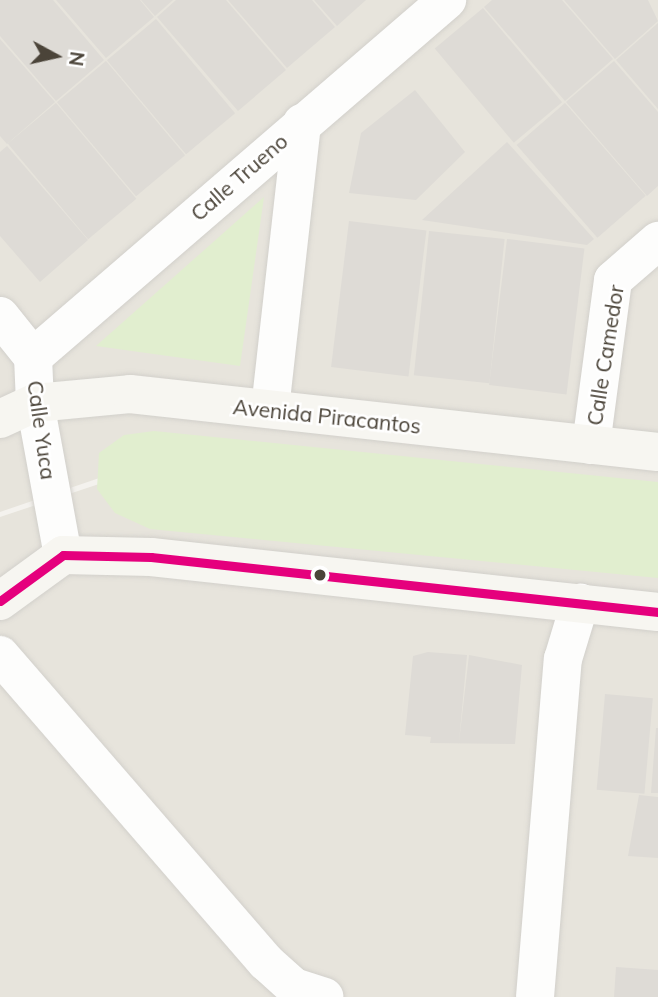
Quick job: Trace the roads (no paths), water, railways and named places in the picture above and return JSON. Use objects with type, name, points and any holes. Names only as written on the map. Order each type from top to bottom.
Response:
[{"type":"street","name":"Calle Trueno","points":[[33,357],[447,0]]},
{"type":"street","points":[[270,409],[302,123]]},
{"type":"street","name":"Calle Camedor","points":[[591,445],[613,280],[658,241]]},
{"type":"street","name":"Calle Yuca","points":[[0,316],[33,357],[35,403],[63,555]]},
{"type":"street","name":"Avenida Piracantos","points":[[0,419],[35,403],[130,394],[658,452]]},
{"type":"street","points":[[0,601],[63,555],[151,556],[658,612]]},
{"type":"street","points":[[535,997],[563,659],[580,603]]},
{"type":"street","points":[[0,655],[266,962],[294,987],[324,997]]}]
